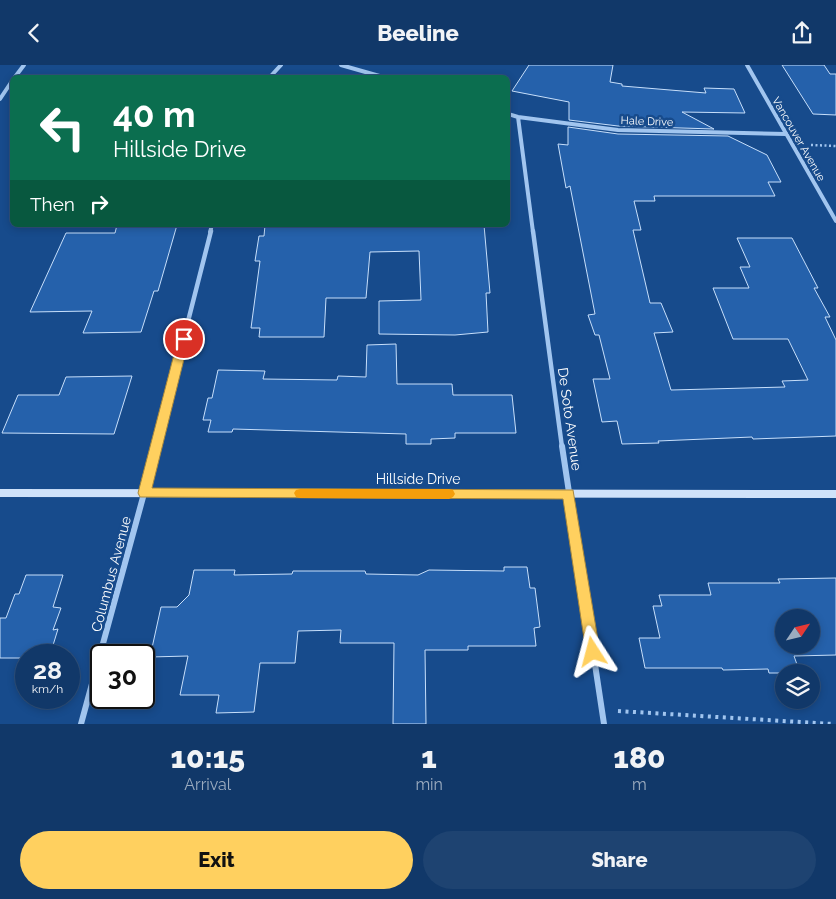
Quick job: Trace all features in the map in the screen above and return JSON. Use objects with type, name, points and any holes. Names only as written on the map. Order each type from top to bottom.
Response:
[{"type":"main road","name":"Hillside Drive","points":[[0,493],[836,494]]},
{"type":"street","points":[[272,75],[281,65]]},
{"type":"street","points":[[341,65],[376,75]]},
{"type":"street","name":"Vancouver Avenue","points":[[747,65],[836,221]]},
{"type":"street","points":[[0,99],[10,84]]},
{"type":"street","name":"Hale Drive","points":[[510,115],[618,129],[786,134]]},
{"type":"street","name":"De Soto Avenue","points":[[518,117],[568,494],[604,724]]},
{"type":"street","name":"Columbus Avenue","points":[[81,724],[145,493],[212,227]]},
{"type":"path","points":[[793,145],[836,146]]},
{"type":"path","points":[[602,710],[833,724]]},
{"type":"building","points":[[529,65],[613,65],[610,82],[622,84],[622,86],[706,93],[704,88],[734,89],[745,113],[682,112],[714,129],[618,126],[569,120],[569,102],[512,91]]},
{"type":"building","points":[[782,65],[824,65],[830,74],[836,74],[836,115],[813,114]]},
{"type":"building","points":[[568,127],[618,134],[728,136],[767,155],[781,182],[768,182],[775,196],[654,196],[655,201],[634,201],[641,230],[633,230],[650,303],[661,303],[673,332],[654,333],[671,390],[785,387],[782,381],[808,380],[788,339],[733,339],[713,288],[749,288],[740,267],[750,267],[737,238],[792,238],[818,288],[814,288],[830,317],[825,317],[836,340],[836,436],[753,439],[752,437],[622,444],[617,421],[602,422],[593,379],[610,379],[599,335],[595,335],[588,315],[595,314],[570,186],[566,188],[558,144],[568,145]]},
{"type":"building","points":[[116,227],[176,227],[158,291],[154,291],[141,332],[83,333],[92,311],[30,312],[66,233],[115,233]]},
{"type":"building","points":[[265,227],[484,227],[490,293],[486,293],[488,332],[455,335],[379,334],[379,301],[421,300],[419,251],[370,252],[366,298],[326,298],[324,337],[259,337],[260,328],[251,328],[260,261],[255,261],[259,236],[264,236]]},
{"type":"building","points":[[396,344],[397,384],[452,384],[453,395],[512,395],[516,433],[455,433],[455,438],[431,439],[431,444],[406,444],[406,434],[233,429],[232,432],[208,432],[211,420],[203,420],[208,398],[212,398],[218,370],[265,371],[263,379],[337,380],[338,376],[366,377],[367,345]]},
{"type":"building","points":[[132,376],[114,434],[2,433],[18,395],[59,395],[66,377]]},
{"type":"building","points":[[504,567],[527,567],[530,588],[535,588],[540,627],[534,628],[536,646],[468,646],[468,650],[425,650],[426,724],[393,724],[394,643],[340,643],[341,630],[298,631],[295,663],[260,663],[254,712],[216,713],[219,695],[180,695],[188,656],[155,657],[155,644],[153,644],[161,607],[177,607],[189,595],[194,570],[235,570],[234,575],[292,574],[293,571],[365,571],[366,574],[418,575],[429,570],[504,571]]},
{"type":"building","points":[[26,575],[63,575],[53,607],[61,608],[53,630],[58,629],[53,644],[15,644],[15,658],[0,658],[0,618],[6,618],[15,594],[19,594]]},
{"type":"building","points":[[836,578],[836,655],[794,656],[797,664],[775,664],[775,673],[769,673],[768,669],[645,668],[639,638],[660,638],[653,606],[662,606],[659,595],[711,595],[708,583],[780,583],[778,579]]},
{"type":"slow traffic","points":[[300,493],[449,494]]},
{"type":"route","points":[[184,339],[145,493],[568,494],[593,652]]}]
